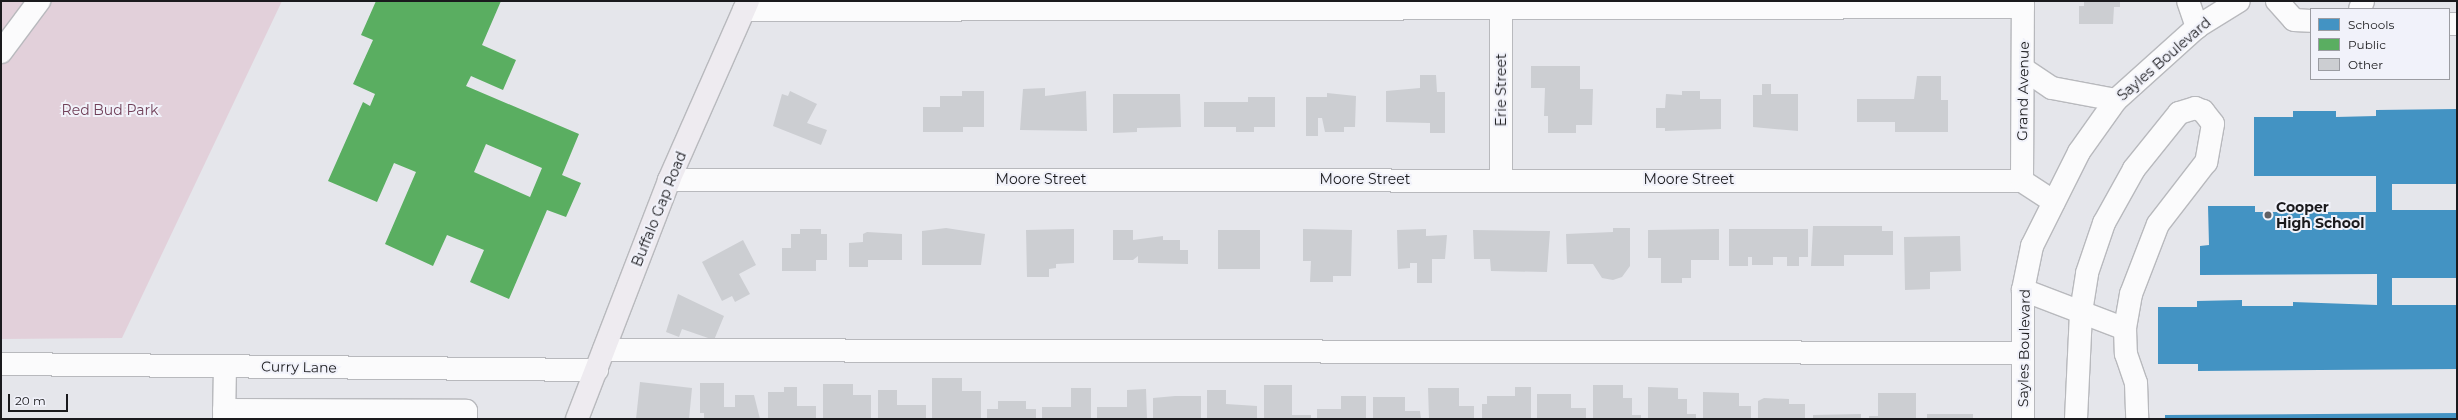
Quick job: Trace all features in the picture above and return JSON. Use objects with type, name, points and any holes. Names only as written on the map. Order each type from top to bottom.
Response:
[{"type":"main road","name":"Buffalo Gap Road","points":[[577,419],[669,180],[746,6]]},
{"type":"street","points":[[1,52],[39,1]]},
{"type":"street","points":[[2188,1],[2198,27]]},
{"type":"street","name":"Sayles Boulevard","points":[[2023,419],[2021,353],[2023,290],[2032,246],[2079,152],[2116,100],[2198,27],[2239,1]]},
{"type":"street","points":[[2277,1],[2294,20],[2310,21]]},
{"type":"street","points":[[746,6],[2023,4]]},
{"type":"street","name":"Grand Avenue","points":[[2022,180],[2025,70],[2023,4]]},
{"type":"street","name":"Erie Street","points":[[1501,5],[1501,179]]},
{"type":"street","points":[[2025,70],[2052,88],[2116,100]]},
{"type":"street","points":[[2076,419],[2081,312],[2087,273],[2104,222],[2134,169],[2178,113],[2195,108],[2203,111],[2213,124],[2206,162],[2158,224],[2131,294],[2125,329],[2126,354],[2136,383],[2137,419]]},
{"type":"street","name":"Moore Street","points":[[669,180],[2022,180]]},
{"type":"street","points":[[2022,180],[2054,202]]},
{"type":"street","points":[[2023,290],[2125,329]]},
{"type":"street","points":[[604,350],[2021,353]]},
{"type":"street","name":"Curry Lane","points":[[1,361],[225,366],[596,370]]},
{"type":"street","points":[[225,366],[224,414],[466,411],[466,419]]},
{"type":"green space","name":"Red Bud Park","points":[[1,1],[282,1],[122,338],[1,339]]},
{"type":"building: Schools","points":[[2457,109],[2457,184],[2392,184],[2392,210],[2457,210],[2457,278],[2392,278],[2392,305],[2457,305],[2457,369],[2198,371],[2198,364],[2158,364],[2158,307],[2197,307],[2197,301],[2242,300],[2242,306],[2293,306],[2293,302],[2377,305],[2377,274],[2200,275],[2200,246],[2209,245],[2208,206],[2255,206],[2255,212],[2376,212],[2376,176],[2254,176],[2254,117],[2293,117],[2293,111],[2336,111],[2336,117],[2376,116],[2376,110]]},
{"type":"building: Schools","points":[[2457,413],[2457,419],[2165,419],[2165,415]]},
{"type":"building: Public","points":[[376,1],[501,1],[482,45],[516,60],[503,90],[471,76],[466,86],[579,134],[562,175],[581,183],[566,217],[547,210],[509,299],[470,282],[484,250],[447,235],[433,266],[385,244],[416,172],[394,163],[377,202],[328,181],[363,102],[370,106],[375,94],[353,84],[373,40],[361,35]],"holes":[[[486,144],[542,168],[530,197],[474,172]]]},
{"type":"building: Other","points":[[2084,1],[2120,1],[2120,7],[2114,7],[2113,24],[2079,24],[2079,6],[2084,6]]},
{"type":"building: Other","points":[[1531,66],[1580,66],[1580,89],[1593,89],[1592,125],[1576,125],[1576,133],[1548,133],[1548,116],[1544,116],[1545,88],[1531,88]]},
{"type":"building: Other","points":[[1420,75],[1436,75],[1437,92],[1445,92],[1445,133],[1430,133],[1430,123],[1386,122],[1386,91],[1420,88]]},
{"type":"building: Other","points":[[1917,76],[1941,76],[1941,100],[1948,100],[1948,132],[1895,132],[1895,122],[1857,122],[1857,99],[1914,99]]},
{"type":"building: Other","points":[[1762,84],[1771,84],[1771,94],[1798,94],[1798,131],[1753,127],[1753,95],[1762,95]]},
{"type":"building: Other","points":[[1045,88],[1045,96],[1086,91],[1087,131],[1020,130],[1023,89]]},
{"type":"building: Other","points":[[790,91],[817,104],[807,123],[827,130],[821,145],[773,126],[782,94],[788,96]]},
{"type":"building: Other","points":[[962,91],[984,91],[984,127],[963,127],[963,132],[923,132],[923,107],[940,107],[940,96],[962,96]]},
{"type":"building: Other","points":[[1682,91],[1700,91],[1700,99],[1721,99],[1721,129],[1665,131],[1665,128],[1656,128],[1656,108],[1665,108],[1666,94],[1682,95]]},
{"type":"building: Other","points":[[1327,93],[1356,96],[1355,127],[1344,127],[1344,132],[1325,132],[1322,118],[1318,118],[1318,136],[1306,136],[1306,97],[1327,97]]},
{"type":"building: Other","points":[[1113,94],[1180,94],[1181,127],[1137,128],[1137,132],[1113,133]]},
{"type":"building: Other","points":[[1248,97],[1275,97],[1275,127],[1254,127],[1254,132],[1236,132],[1236,127],[1204,127],[1204,102],[1248,102]]},
{"type":"building: Other","points":[[1813,226],[1882,226],[1882,231],[1893,231],[1893,255],[1844,255],[1844,266],[1811,266]]},
{"type":"building: Other","points":[[946,228],[985,234],[981,265],[922,265],[922,231]]},
{"type":"building: Other","points":[[1613,228],[1630,228],[1630,266],[1622,277],[1613,280],[1602,278],[1593,264],[1567,264],[1566,234],[1613,232]]},
{"type":"building: Other","points":[[800,229],[821,229],[821,234],[827,234],[827,260],[816,260],[816,271],[782,271],[782,248],[791,248],[791,234],[800,234]]},
{"type":"building: Other","points":[[1074,229],[1074,263],[1056,264],[1056,268],[1049,269],[1049,277],[1027,277],[1026,230]]},
{"type":"building: Other","points":[[1303,229],[1352,230],[1351,276],[1333,276],[1333,282],[1310,282],[1311,261],[1303,261]]},
{"type":"building: Other","points":[[1426,229],[1426,236],[1447,235],[1445,259],[1432,259],[1432,283],[1417,283],[1417,263],[1410,263],[1410,268],[1398,269],[1397,230]]},
{"type":"building: Other","points":[[1719,229],[1719,260],[1691,260],[1691,278],[1682,278],[1682,283],[1661,283],[1661,258],[1648,258],[1648,230]]},
{"type":"building: Other","points":[[1729,229],[1808,229],[1808,257],[1799,257],[1799,266],[1787,266],[1787,257],[1773,257],[1773,265],[1752,265],[1752,257],[1748,257],[1748,266],[1729,266]]},
{"type":"building: Other","points":[[1113,230],[1133,230],[1133,240],[1163,236],[1163,240],[1180,240],[1180,250],[1188,250],[1188,264],[1138,263],[1138,256],[1133,260],[1113,260]]},
{"type":"building: Other","points":[[1218,230],[1260,230],[1260,269],[1218,269]]},
{"type":"building: Other","points":[[1473,230],[1550,231],[1547,272],[1491,271],[1490,259],[1474,259]]},
{"type":"building: Other","points":[[867,232],[902,234],[902,260],[868,260],[868,267],[849,267],[849,243],[863,242],[863,234]]},
{"type":"building: Other","points":[[1960,236],[1961,271],[1930,272],[1930,289],[1905,290],[1904,237]]},
{"type":"building: Other","points":[[743,240],[756,265],[739,274],[750,294],[735,302],[732,296],[722,301],[702,262]]},
{"type":"building: Other","points":[[678,294],[724,316],[714,340],[682,329],[679,337],[666,332]]},
{"type":"building: Other","points":[[932,378],[962,378],[962,391],[981,391],[981,419],[932,419]]},
{"type":"building: Other","points":[[640,382],[692,388],[689,419],[636,419]]},
{"type":"building: Other","points":[[700,383],[724,383],[724,407],[735,407],[735,395],[754,395],[760,419],[704,419],[704,413],[700,413]]},
{"type":"building: Other","points":[[823,384],[853,384],[853,395],[871,395],[871,419],[823,419]]},
{"type":"building: Other","points":[[1264,385],[1292,385],[1292,415],[1311,415],[1311,419],[1264,419]]},
{"type":"building: Other","points":[[1593,385],[1623,385],[1623,398],[1632,398],[1632,415],[1641,415],[1641,419],[1593,419]]},
{"type":"building: Other","points":[[784,387],[797,387],[797,406],[816,406],[816,419],[768,419],[768,392],[784,392]]},
{"type":"building: Other","points":[[1515,387],[1531,387],[1531,419],[1482,419],[1482,404],[1487,404],[1487,396],[1515,396]]},
{"type":"building: Other","points":[[1648,387],[1678,388],[1678,399],[1687,399],[1687,414],[1696,414],[1696,419],[1648,419]]},
{"type":"building: Other","points":[[1071,388],[1091,388],[1091,419],[1042,419],[1042,407],[1071,407]]},
{"type":"building: Other","points":[[1428,388],[1459,388],[1459,406],[1474,406],[1474,419],[1429,419]]},
{"type":"building: Other","points":[[1146,389],[1147,419],[1097,419],[1097,407],[1127,407],[1127,390]]},
{"type":"building: Other","points":[[878,390],[897,390],[897,405],[926,405],[926,419],[878,419]]},
{"type":"building: Other","points":[[1207,390],[1226,390],[1226,404],[1257,406],[1257,419],[1207,419]]},
{"type":"building: Other","points":[[1703,392],[1739,393],[1739,406],[1751,406],[1751,419],[1703,419]]},
{"type":"building: Other","points":[[1878,393],[1916,393],[1916,419],[1869,419],[1869,416],[1878,416]]},
{"type":"building: Other","points":[[1537,394],[1571,394],[1571,408],[1586,408],[1586,419],[1537,419]]},
{"type":"building: Other","points":[[1201,396],[1201,419],[1153,419],[1153,398]]},
{"type":"building: Other","points":[[1341,396],[1366,396],[1366,419],[1317,419],[1317,409],[1341,409]]},
{"type":"building: Other","points":[[1373,397],[1405,397],[1405,411],[1420,411],[1421,419],[1373,419]]},
{"type":"building: Other","points":[[1764,398],[1789,399],[1789,404],[1805,404],[1805,419],[1758,419],[1758,401]]},
{"type":"building: Other","points":[[998,401],[1026,401],[1026,409],[1036,409],[1036,419],[987,419],[987,409],[998,409]]},
{"type":"building: Other","points":[[1861,414],[1861,419],[1813,419],[1813,415]]},
{"type":"building: Other","points":[[1927,414],[1973,414],[1973,419],[1927,419]]},
{"type":"place","name":"Cooper High School","points":[[2268,215]]}]
